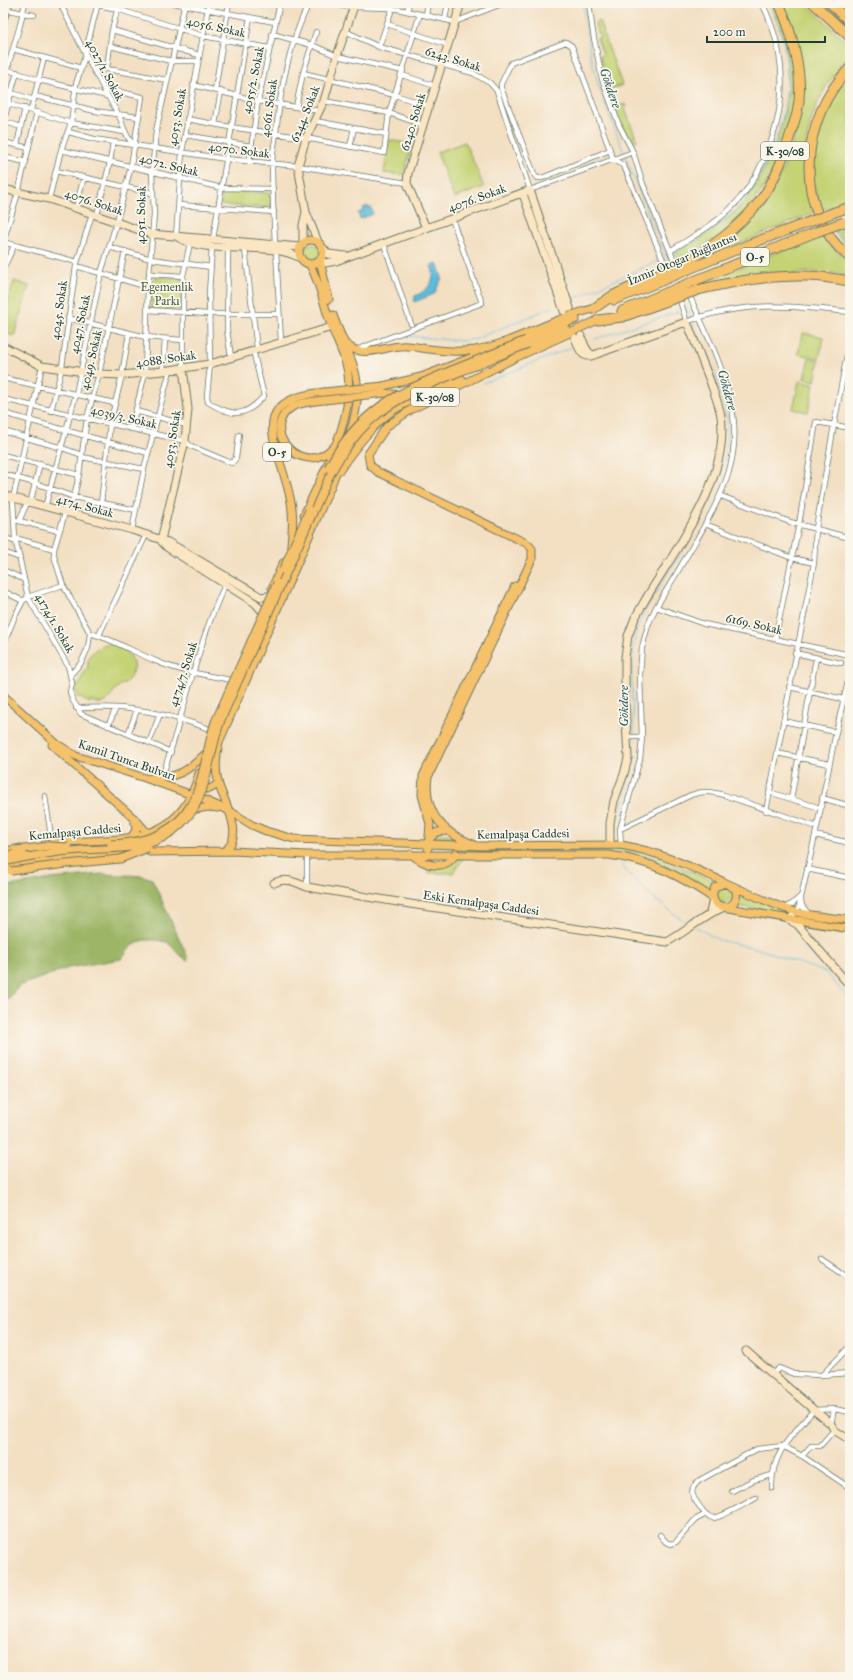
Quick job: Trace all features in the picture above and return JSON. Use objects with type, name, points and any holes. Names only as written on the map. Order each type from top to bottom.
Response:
[{"type":"highway","name":"K-30/08","points":[[687,266],[731,232],[756,206],[773,180],[783,159],[797,113],[799,83],[794,45],[779,3]]},
{"type":"highway","points":[[813,3],[850,37]]},
{"type":"highway","points":[[830,3],[850,22]]},
{"type":"highway","name":"K-30/08","points":[[850,68],[830,93],[819,113],[814,130],[809,161],[812,193],[822,223],[837,245],[850,258]]},
{"type":"highway","name":"İzmir Otogar Bağlantısı","points":[[593,309],[687,266],[850,207]]},
{"type":"highway","name":"İzmir Otogar Bağlantısı","points":[[598,320],[668,296],[694,281],[847,221]]},
{"type":"highway","points":[[668,296],[734,281],[760,278],[808,276],[850,281]]},
{"type":"main road","name":"6240. Sokak","points":[[407,183],[408,173],[461,3]]},
{"type":"main road","name":"6244. Sokak","points":[[318,242],[306,212],[298,166],[306,138],[324,101],[337,56],[355,5]]},
{"type":"main road","points":[[3,18],[6,7]]},
{"type":"main road","points":[[407,183],[426,228]]},
{"type":"main road","name":"4076. Sokak","points":[[3,189],[49,199],[76,207],[151,234],[176,237],[191,236],[275,247],[300,258]]},
{"type":"main road","points":[[522,194],[567,310],[530,190]]},
{"type":"main road","name":"4076. Sokak","points":[[320,261],[325,263],[336,261],[530,190]]},
{"type":"main road","name":"6244. Sokak","points":[[301,245],[306,212]]},
{"type":"main road","name":"4076. Sokak","points":[[176,237],[190,243],[212,247],[245,249],[301,245]]},
{"type":"main road","points":[[174,818],[185,807],[192,795],[212,724],[337,442],[343,425],[348,391],[346,362],[334,327],[319,282],[310,265],[306,264],[300,258],[299,251],[301,245],[310,240],[318,242],[323,248],[323,255],[320,261],[334,327],[343,341],[355,368],[358,401],[351,430],[331,486],[220,736],[217,752],[218,783],[232,819],[232,836],[230,845],[225,851]]},
{"type":"main road","name":"4076. Sokak","points":[[323,248],[328,254],[348,256]]},
{"type":"main road","points":[[310,265],[320,261]]},
{"type":"main road","points":[[323,275],[326,268],[336,261]]},
{"type":"main road","name":"İzmir Otogar Bağlantısı","points":[[526,340],[578,318],[593,309]]},
{"type":"main road","points":[[343,341],[354,351],[367,352],[404,346],[463,351],[526,340],[598,320]]},
{"type":"main road","name":"K-30/08","points":[[532,549],[528,544],[378,472],[370,464],[368,454],[384,429],[402,415],[438,395],[598,320]]},
{"type":"main road","points":[[578,337],[583,355],[589,357],[686,322],[717,400],[721,416],[721,444],[712,484],[705,500],[635,618],[628,636],[625,657],[626,737],[628,758],[614,801],[610,823],[610,844]]},
{"type":"main road","name":"4088. Sokak","points":[[3,348],[42,366],[122,376],[210,364],[255,349],[334,327]]},
{"type":"main road","points":[[3,871],[120,859],[143,850],[178,828],[196,806],[202,791],[221,720],[328,479],[348,444],[374,416],[400,398],[526,340]]},
{"type":"main road","points":[[3,856],[68,847],[140,841],[155,836],[170,827],[187,810],[196,794],[215,722],[339,448],[356,427],[383,404],[411,387],[526,340]]},
{"type":"main road","name":"O-5","points":[[337,442],[324,454],[307,457],[290,451],[281,438],[281,422],[290,410],[302,404],[383,390],[502,346],[526,340]]},
{"type":"main road","points":[[331,486],[346,461],[380,421],[394,410],[426,394],[517,357]]},
{"type":"main road","name":"4053. Sokak","points":[[160,540],[185,441],[188,409],[183,368]]},
{"type":"main road","points":[[383,390],[411,396],[426,394]]},
{"type":"main road","name":"O-5","points":[[291,544],[293,529],[292,507],[288,487],[272,437],[273,420],[281,407],[292,399],[304,395],[324,392],[383,390]]},
{"type":"main road","name":"4174. Sokak","points":[[3,495],[13,499],[132,530],[171,544],[261,597],[268,596]]},
{"type":"main road","name":"4174. Sokak","points":[[160,540],[166,546],[255,603],[262,611]]},
{"type":"main road","points":[[411,854],[425,863],[440,866],[447,864],[455,855],[457,846],[455,838],[438,821],[431,807],[428,793],[428,777],[532,559],[532,549]]},
{"type":"main road","points":[[430,854],[428,842],[430,820],[422,795],[423,776],[532,549]]},
{"type":"main road","name":"Kamil Tunca Bulvarı","points":[[3,694],[57,744],[76,756],[192,795]]},
{"type":"main road","name":"Kamil Tunca Bulvarı","points":[[3,701],[151,834]]},
{"type":"main road","points":[[145,778],[160,778],[177,775],[189,768],[204,755]]},
{"type":"main road","points":[[198,777],[198,784],[203,788],[211,789],[218,783]]},
{"type":"main road","points":[[192,795],[230,811],[252,825],[266,831],[294,839],[400,844],[428,842],[437,832],[450,833],[471,844],[483,846]]},
{"type":"main road","points":[[151,834],[187,811],[203,808],[216,808],[230,811]]},
{"type":"main road","points":[[131,838],[136,830],[134,818]]},
{"type":"main road","name":"Kemalpaşa Caddesi","points":[[3,852],[56,842],[131,838],[151,834]]},
{"type":"main road","points":[[3,862],[64,851],[140,846],[162,839]]},
{"type":"main road","points":[[56,842],[64,844],[67,851],[60,858]]},
{"type":"main road","name":"Kemalpaşa Caddesi","points":[[428,842],[457,846],[610,844],[644,849],[716,878],[784,908],[812,915],[850,920]]},
{"type":"main road","points":[[3,847],[35,845]]},
{"type":"main road","points":[[3,852],[50,846],[68,847]]},
{"type":"main road","points":[[156,847],[171,851]]},
{"type":"main road","name":"Kemalpaşa Caddesi","points":[[150,852],[225,851],[307,854],[455,855],[597,854],[630,858],[665,870],[680,877],[713,898]]},
{"type":"main road","name":"Kemalpaşa Caddesi","points":[[3,867],[31,861],[122,853]]},
{"type":"main road","name":"Eski Kemalpaşa Caddesi","points":[[274,883],[281,880],[291,880],[307,887],[410,904],[667,942],[685,932],[710,913],[724,907]]},
{"type":"main road","points":[[710,913],[713,891],[715,887],[722,884],[729,884],[735,889],[736,900],[731,906],[724,907]]},
{"type":"main road","points":[[713,898],[717,905],[724,907],[850,929]]},
{"type":"main road","points":[[812,915],[807,922],[807,930],[814,943]]},
{"type":"main road","points":[[787,919],[797,924],[850,986]]},
{"type":"main road","points":[[746,1351],[832,1427],[850,1440]]},
{"type":"street","points":[[3,83],[14,49],[25,3]]},
{"type":"street","name":"4027/1. Sokak","points":[[60,3],[85,55],[118,114],[124,132],[134,145]]},
{"type":"street","name":"4056. Sokak","points":[[90,3],[117,9],[202,36],[269,48]]},
{"type":"street","points":[[107,68],[112,30],[119,3]]},
{"type":"street","points":[[173,3],[275,22]]},
{"type":"street","name":"4053. Sokak","points":[[176,237],[182,152],[209,3]]},
{"type":"street","points":[[215,90],[229,3]]},
{"type":"street","name":"4055/2. Sokak","points":[[249,162],[258,101],[280,3]]},
{"type":"street","name":"4061. Sokak","points":[[281,342],[278,314],[272,164],[283,77],[300,22],[309,3]]},
{"type":"street","points":[[337,3],[343,6],[393,6],[407,11],[455,22],[504,3]]},
{"type":"street","points":[[407,11],[409,3]]},
{"type":"street","points":[[426,15],[428,3]]},
{"type":"street","points":[[445,20],[448,3]]},
{"type":"street","points":[[589,3],[602,79],[619,125],[633,152],[643,184],[675,263]]},
{"type":"street","points":[[670,251],[722,216],[739,199],[760,167],[775,130],[782,99],[779,48],[762,3]]},
{"type":"street","points":[[49,199],[61,150],[69,132],[74,105],[75,88],[98,4]]},
{"type":"street","name":"4051. Sokak","points":[[132,429],[145,373],[151,234],[154,214],[152,172],[154,147],[156,131],[184,4]]},
{"type":"street","points":[[379,47],[393,6]]},
{"type":"street","points":[[6,7],[34,15]]},
{"type":"street","points":[[187,119],[306,138],[384,153],[389,113],[420,14]]},
{"type":"street","points":[[213,239],[222,188],[230,127],[237,96],[250,17]]},
{"type":"street","points":[[387,24],[448,45]]},
{"type":"street","points":[[112,30],[199,55]]},
{"type":"street","name":"6243. Sokak","points":[[346,31],[379,47],[473,73],[490,83],[497,91],[530,190]]},
{"type":"street","points":[[296,106],[303,73],[316,32]]},
{"type":"street","points":[[272,34],[312,46],[337,56],[402,73],[435,86]]},
{"type":"street","points":[[610,150],[542,178],[535,176],[501,88],[501,84],[511,64],[562,43],[570,43],[610,150],[613,159],[624,166],[666,266]]},
{"type":"street","points":[[110,46],[171,61],[198,61]]},
{"type":"street","points":[[14,49],[81,68]]},
{"type":"street","points":[[44,58],[35,98],[26,162],[3,242],[77,264],[120,280],[148,287]]},
{"type":"street","points":[[3,62],[9,64]]},
{"type":"street","points":[[91,66],[167,80]]},
{"type":"street","points":[[8,70],[39,80],[107,96]]},
{"type":"street","points":[[17,72],[3,122],[21,126]]},
{"type":"street","points":[[303,73],[395,94],[429,106]]},
{"type":"street","points":[[193,85],[258,101],[320,111]]},
{"type":"street","name":"4047. Sokak","points":[[45,507],[71,415],[101,273],[117,221],[131,166],[142,97],[103,88]]},
{"type":"street","points":[[3,90],[95,111],[138,118]]},
{"type":"street","points":[[215,124],[221,91]]},
{"type":"street","points":[[324,101],[389,113],[423,125]]},
{"type":"street","points":[[9,104],[71,123],[124,132]]},
{"type":"street","points":[[17,145],[25,108]]},
{"type":"street","points":[[315,121],[386,134]]},
{"type":"street","points":[[350,147],[354,128]]},
{"type":"street","name":"4070. Sokak","points":[[69,132],[113,142],[249,162],[298,166],[407,183]]},
{"type":"street","points":[[185,135],[251,146]]},
{"type":"street","points":[[3,142],[29,148]]},
{"type":"street","name":"4045. Sokak","points":[[51,411],[62,368],[77,264],[110,162],[113,142]]},
{"type":"street","name":"4072. Sokak","points":[[61,150],[152,172],[181,177],[222,188],[273,189]]},
{"type":"street","points":[[613,159],[633,152]]},
{"type":"street","points":[[3,157],[26,162]]},
{"type":"street","name":"4076. Sokak","points":[[530,190],[613,159]]},
{"type":"street","points":[[56,171],[152,193]]},
{"type":"street","points":[[76,207],[84,177]]},
{"type":"street","points":[[179,205],[274,212]]},
{"type":"street","points":[[354,351],[482,302],[452,219]]},
{"type":"street","name":"4053. Sokak","points":[[183,368],[183,276],[190,243]]},
{"type":"street","points":[[384,244],[411,324]]},
{"type":"street","points":[[3,269],[14,246]]},
{"type":"street","points":[[108,247],[151,260],[211,267]]},
{"type":"street","points":[[212,247],[208,314],[210,364],[207,396],[208,402],[226,411],[238,413],[246,412],[264,396],[255,349],[245,249]]},
{"type":"street","points":[[228,248],[227,330],[231,357]]},
{"type":"street","name":"4049. Sokak","points":[[54,548],[65,513],[74,496],[82,456],[87,418],[99,374],[125,251]]},
{"type":"street","points":[[150,274],[183,276]]},
{"type":"street","points":[[621,845],[620,829],[640,759],[642,737],[640,674],[642,648],[648,625],[656,607],[706,524],[721,496],[734,446],[733,414],[723,375],[690,297]]},
{"type":"street","points":[[680,302],[686,322],[729,309],[767,306],[802,307],[850,312]]},
{"type":"street","points":[[148,310],[208,314],[278,314]]},
{"type":"street","points":[[68,318],[146,337],[182,340]]},
{"type":"street","points":[[102,503],[110,424],[114,403],[122,376],[129,333]]},
{"type":"street","points":[[766,811],[795,653],[814,562],[816,528],[850,338]]},
{"type":"street","points":[[132,530],[166,371],[165,339]]},
{"type":"street","name":"4174/1. Sokak","points":[[42,366],[13,499],[17,521],[16,540],[28,597],[68,666],[72,683],[70,692],[76,708]]},
{"type":"street","points":[[3,378],[114,403]]},
{"type":"street","name":"4039/3. Sokak","points":[[3,399],[185,441],[191,446],[232,463],[236,458],[239,436]]},
{"type":"street","points":[[136,411],[187,425]]},
{"type":"street","points":[[3,413],[85,437],[148,453]]},
{"type":"street","points":[[775,639],[799,524],[816,422],[850,428]]},
{"type":"street","points":[[3,432],[62,448],[106,463],[144,469]]},
{"type":"street","points":[[3,454],[79,474]]},
{"type":"street","name":"4174/1. Sokak","points":[[17,521],[28,503],[36,483],[40,463]]},
{"type":"street","points":[[3,474],[74,496],[136,510]]},
{"type":"street","points":[[721,496],[799,524],[850,538]]},
{"type":"street","points":[[17,521],[59,531]]},
{"type":"street","points":[[706,524],[792,558],[814,562]]},
{"type":"street","points":[[99,636],[146,535]]},
{"type":"street","points":[[3,537],[54,548],[54,556],[63,584],[90,633],[88,648],[81,663],[70,674]]},
{"type":"street","points":[[3,552],[20,558]]},
{"type":"street","points":[[3,570],[23,579]]},
{"type":"street","points":[[3,646],[23,601],[28,597],[63,584]]},
{"type":"street","name":"4174/7. Sokak","points":[[164,771],[193,672],[225,585]]},
{"type":"street","points":[[3,591],[23,601]]},
{"type":"street","name":"6169. Sokak","points":[[656,607],[704,624],[850,654]]},
{"type":"street","points":[[3,628],[9,631]]},
{"type":"street","points":[[90,633],[119,643],[159,663],[231,680]]},
{"type":"street","points":[[795,653],[841,663]]},
{"type":"street","points":[[791,799],[816,658]]},
{"type":"street","points":[[787,919],[797,912],[817,827],[843,699],[850,673]]},
{"type":"street","points":[[789,687],[843,699]]},
{"type":"street","points":[[76,708],[116,708],[137,710],[180,719],[207,728]]},
{"type":"street","points":[[76,708],[81,714],[170,752]]},
{"type":"street","points":[[108,726],[116,708]]},
{"type":"street","points":[[128,734],[137,710]]},
{"type":"street","points":[[149,743],[160,714]]},
{"type":"street","points":[[783,721],[836,732]]},
{"type":"street","points":[[626,737],[642,737]]},
{"type":"street","points":[[777,753],[829,764]]},
{"type":"street","points":[[620,829],[691,795],[703,792],[712,792],[724,795],[766,811],[817,827]]},
{"type":"street","points":[[769,792],[820,808]]},
{"type":"street","points":[[45,796],[56,842]]},
{"type":"street","points":[[822,798],[850,806]]},
{"type":"street","points":[[815,835],[850,843]]},
{"type":"street","points":[[307,854],[307,887]]},
{"type":"street","points":[[807,870],[850,878]]},
{"type":"street","points":[[784,908],[792,904],[800,897]]},
{"type":"street","points":[[800,897],[802,906],[812,915]]},
{"type":"street","points":[[822,1259],[850,1278]]},
{"type":"street","points":[[822,1375],[850,1346]]},
{"type":"street","points":[[772,1374],[779,1368],[794,1374],[822,1375],[850,1372]]},
{"type":"street","points":[[802,1456],[811,1446],[820,1446],[832,1427],[834,1409]]},
{"type":"street","points":[[772,1488],[772,1475],[776,1460],[783,1446],[814,1410],[834,1409],[850,1412]]},
{"type":"street","points":[[756,1498],[715,1518],[706,1514],[693,1498],[693,1490],[695,1483],[757,1449],[783,1446],[802,1456],[850,1488]]},
{"type":"street","points":[[732,1491],[754,1480],[772,1475]]},
{"type":"street","points":[[660,1536],[666,1542],[671,1544],[676,1542],[695,1520],[706,1514]]},
{"type":"green space","points":[[770,3],[776,3],[791,49],[794,72],[794,102],[792,121],[772,175],[743,215],[718,238],[678,259],[674,253],[730,216],[746,200],[773,151],[784,116],[789,85],[785,41]]},
{"type":"green space","points":[[782,3],[805,3],[850,45],[850,59],[839,69],[830,81],[815,109],[810,124],[805,155],[805,170],[813,213],[707,257],[737,233],[762,205],[781,173],[794,137],[799,115],[800,98]]},
{"type":"green space","points":[[599,21],[622,85],[610,90],[603,72],[600,56],[603,54],[597,38],[600,38],[595,23]]},
{"type":"green space","points":[[850,73],[850,201],[821,210],[813,182],[814,144],[832,93]]},
{"type":"green space","points":[[613,99],[617,107],[625,104],[625,109],[637,140],[632,143],[629,134],[626,136],[612,100]]},
{"type":"green space","points":[[389,140],[412,144],[405,171],[402,175],[384,173]]},
{"type":"green space","points":[[465,142],[484,187],[454,198],[437,152]]},
{"type":"green space","points":[[223,191],[270,193],[271,208],[221,205]]},
{"type":"green space","points":[[850,224],[850,250],[832,230]]},
{"type":"green space","points":[[823,234],[835,249],[850,262],[850,277],[834,273],[808,272],[692,287]]},
{"type":"green space","points":[[312,244],[319,249],[320,252],[315,259],[312,260],[305,255],[304,252],[309,245]]},
{"type":"green space","name":"Egemenlik Parkı","points":[[155,277],[181,277],[181,309],[151,309]]},
{"type":"green space","points":[[14,281],[29,286],[14,336],[3,333],[3,318]]},
{"type":"green space","points":[[803,333],[824,337],[819,358],[798,354]]},
{"type":"green space","points":[[809,358],[819,360],[815,381],[804,379]]},
{"type":"green space","points":[[799,381],[814,385],[808,412],[793,409]]},
{"type":"green space","points":[[111,643],[123,648],[131,657],[133,662],[132,674],[127,681],[115,690],[106,702],[97,703],[91,701],[90,703],[76,696],[77,693],[75,691],[88,668],[91,654],[98,648]]},
{"type":"green space","points":[[446,834],[451,836],[455,842],[431,842],[436,835]]},
{"type":"green space","points":[[460,848],[619,848],[656,858],[714,881],[708,891],[687,877],[665,866],[641,857],[617,852],[460,851]]},
{"type":"green space","points":[[454,858],[463,859],[453,873],[429,873],[424,867]]},
{"type":"green space","points":[[101,874],[143,876],[152,879],[188,958],[187,961],[167,942],[144,940],[130,947],[121,959],[68,968],[19,986],[3,1005],[3,887],[52,879]]},
{"type":"green space","points":[[725,887],[732,892],[733,895],[728,902],[725,903],[718,898],[717,895],[722,888]]},
{"type":"green space","points":[[742,893],[789,913],[788,915],[737,906]]},
{"type":"water","points":[[368,206],[368,208],[371,207],[373,214],[360,219],[358,213],[363,211],[363,208]]},
{"type":"water","points":[[437,263],[442,278],[434,294],[414,302],[415,296],[424,291],[430,284],[433,276],[431,266]]},
{"type":"waterway","name":"Gökdere","points":[[583,3],[590,53],[598,84],[624,153]]},
{"type":"waterway","points":[[674,254],[710,232],[730,217],[745,201],[759,181],[770,159],[784,111],[787,86],[787,62],[782,35],[768,3]]},
{"type":"waterway","name":"Gökdere","points":[[625,156],[669,264]]},
{"type":"waterway","points":[[573,299],[658,261]]},
{"type":"waterway","name":"Gökdere","points":[[683,299],[691,318]]},
{"type":"waterway","points":[[406,336],[462,341],[476,339],[552,307]]},
{"type":"waterway","points":[[595,339],[680,311]]},
{"type":"waterway","name":"Gökdere","points":[[634,735],[632,669],[634,642],[637,629],[649,604],[675,563],[706,508],[722,468],[726,448],[727,427],[724,405],[718,384],[693,323]]},
{"type":"waterway","points":[[483,383],[573,347]]},
{"type":"waterway","name":"Gökdere","points":[[615,830],[633,763],[634,739]]},
{"type":"waterway","name":"Gökdere","points":[[621,863],[625,870],[641,887],[662,905],[689,924]]},
{"type":"waterway","name":"Gökdere","points":[[696,927],[719,940],[759,949],[825,972],[850,1000]]},
{"type":"tunnel","points":[[573,314],[581,336]]},
{"type":"tunnel","points":[[149,838],[150,843],[156,847]]}]
